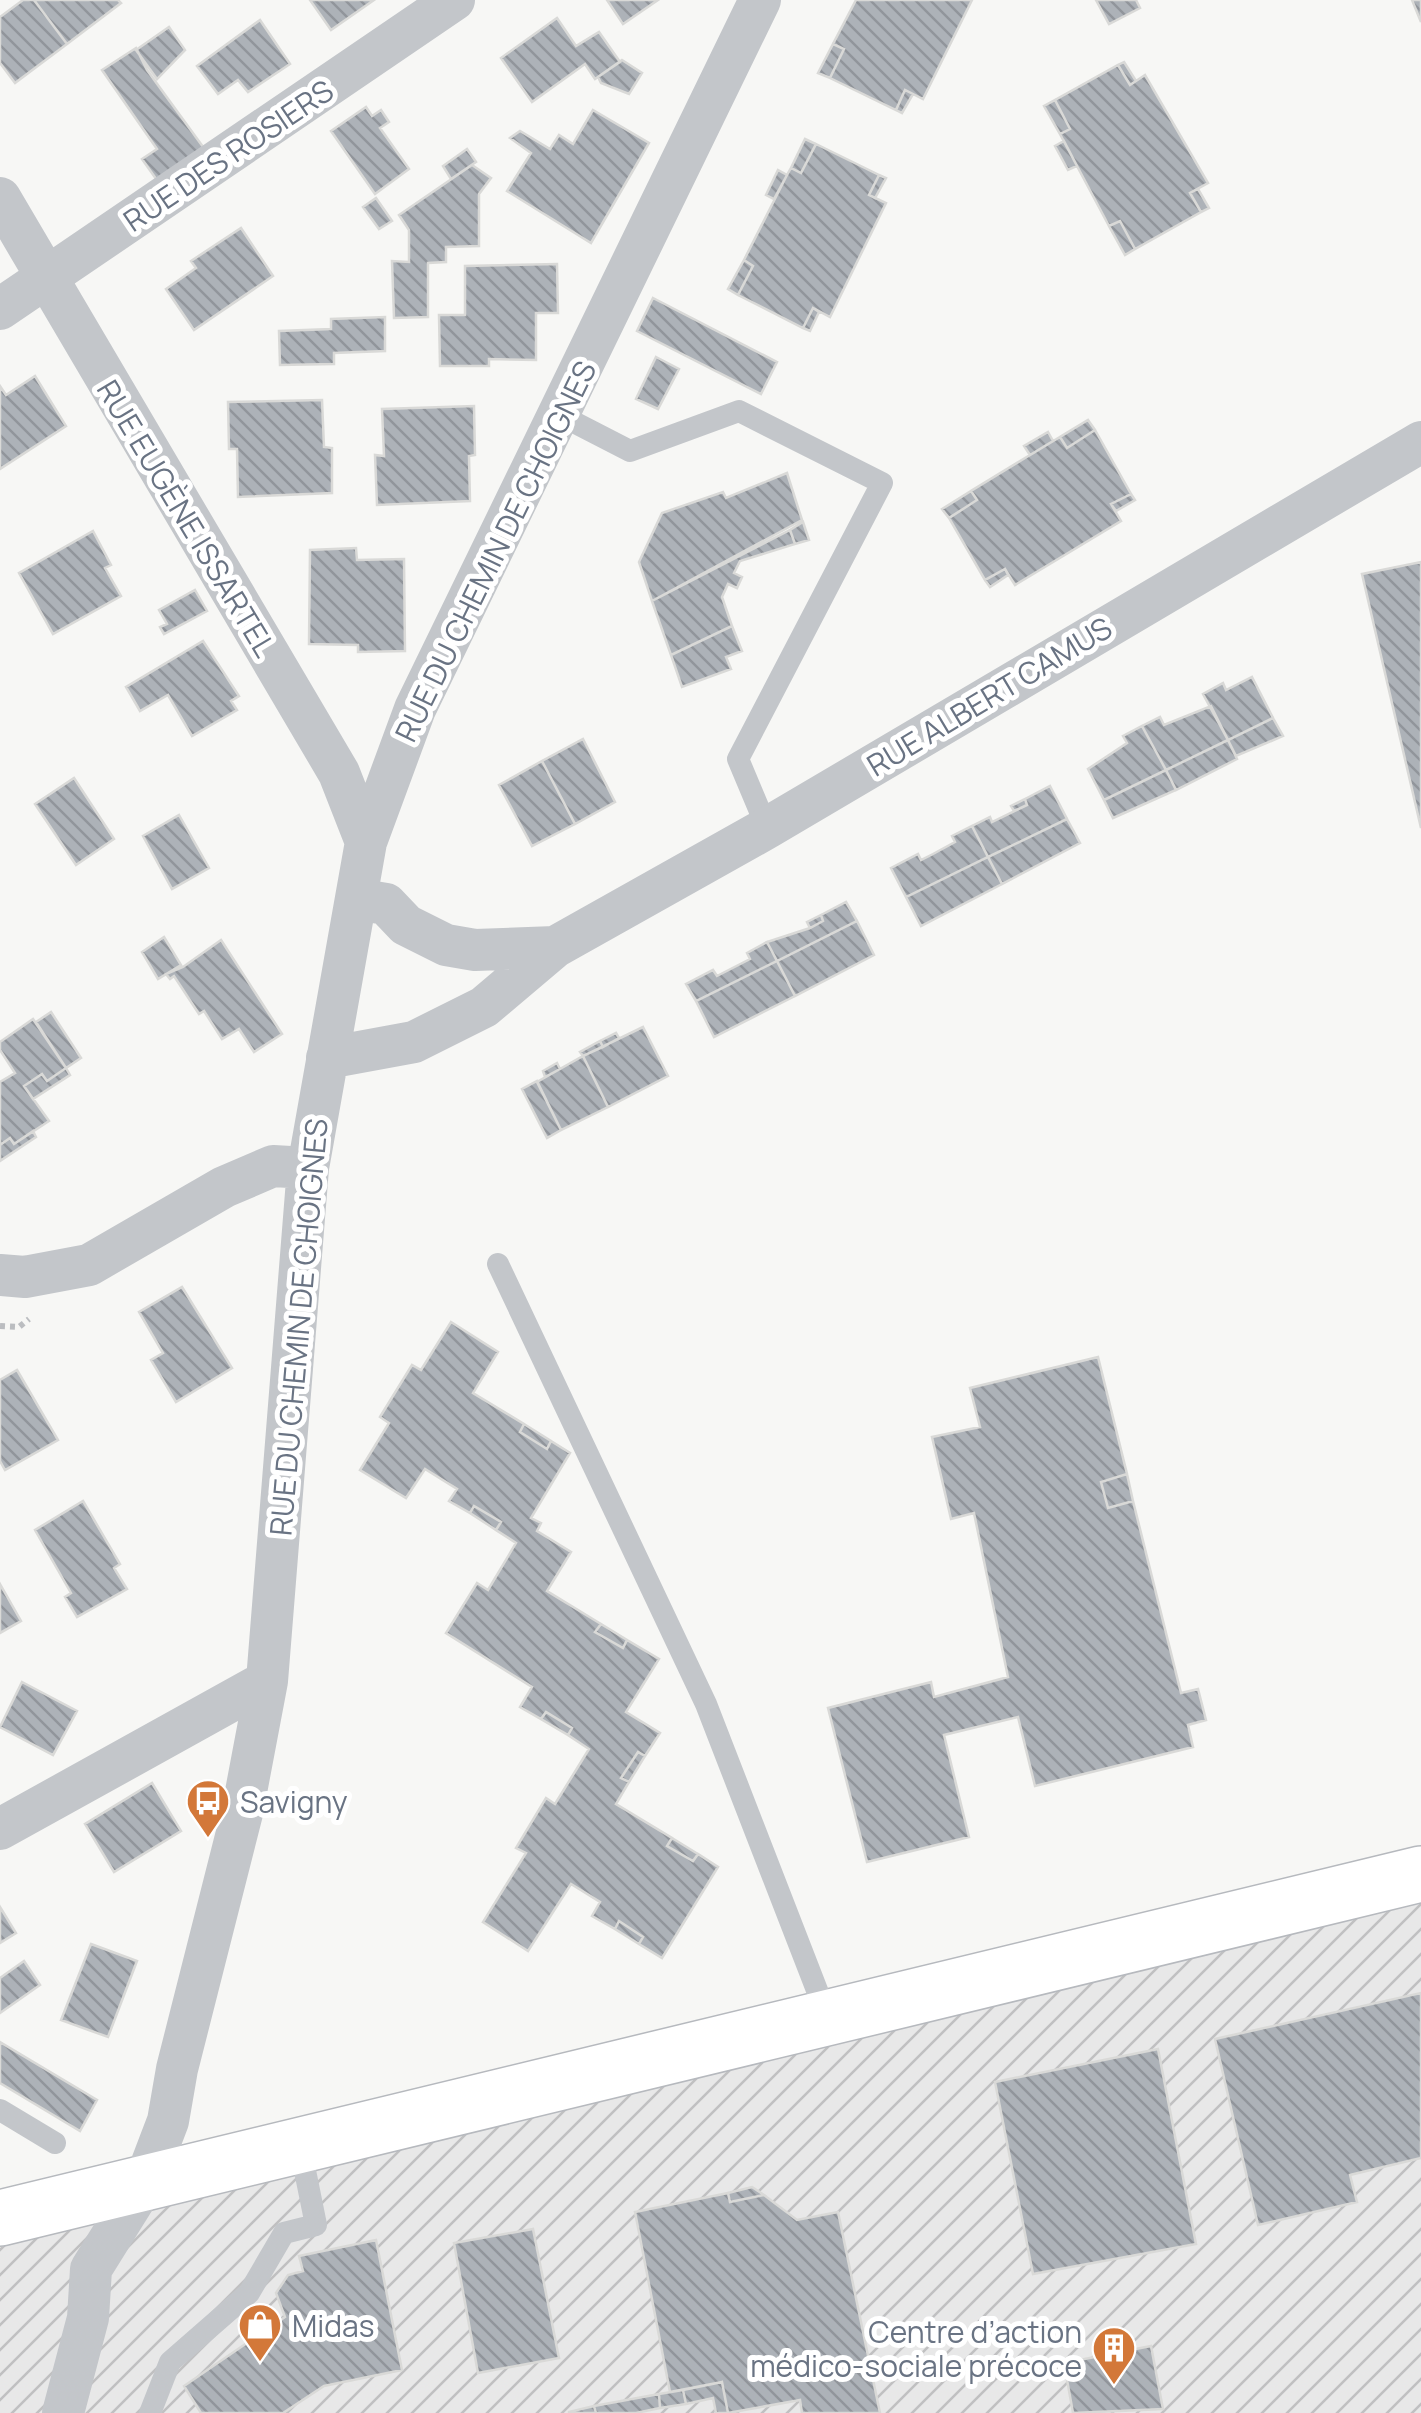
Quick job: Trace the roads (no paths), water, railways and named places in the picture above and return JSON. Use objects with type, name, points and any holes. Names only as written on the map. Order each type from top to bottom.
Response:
[{"type":"street","name":"RUE DES ROSIERS","points":[[0,309],[454,0]]},
{"type":"street","name":"RUE DU CHEMIN DE CHOIGNES","points":[[63,2413],[88,2318],[91,2269],[144,2184],[168,2121],[177,2068],[242,1813],[267,1681],[308,1168],[366,842],[415,709],[760,0]]},
{"type":"street","name":"RUE EUGÈNE ISSARTEL","points":[[0,198],[339,773],[366,842]]},
{"type":"street","name":"RUE ALBERT CAMUS","points":[[327,1058],[414,1042],[460,1015],[484,1007],[556,947],[767,828],[1421,442]]},
{"type":"street","points":[[356,900],[386,904],[406,925],[446,945],[475,950],[556,947]]},
{"type":"street","points":[[446,945],[463,984],[460,1015]]},
{"type":"street","points":[[0,1275],[39,1275],[89,1265],[224,1187],[273,1166],[308,1168]]},
{"type":"street","points":[[0,1829],[267,1681]]},
{"type":"street","points":[[0,2218],[1421,1874]]},
{"type":"lane","points":[[560,414],[630,451],[738,411],[882,483],[738,759],[767,828]]},
{"type":"lane","points":[[498,1264],[706,1704],[827,2016]]},
{"type":"lane","points":[[0,2110],[55,2143]]},
{"type":"lane","points":[[150,2413],[170,2362],[249,2293],[284,2233],[316,2225],[300,2146]]},
{"type":"place","name":"Savigny","points":[[208,1839]]},
{"type":"place","name":"Midas","points":[[260,2363]]},
{"type":"place","name":"Centre d’action médico-sociale précoce","points":[[1114,2386]]}]
